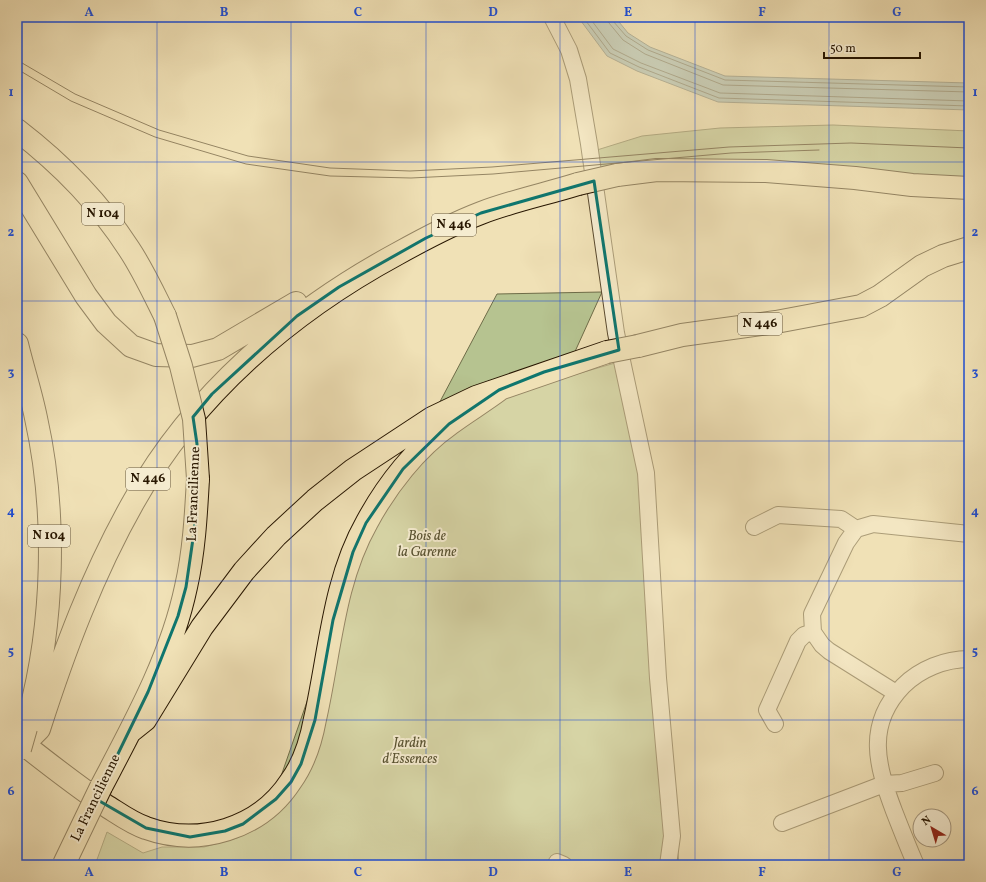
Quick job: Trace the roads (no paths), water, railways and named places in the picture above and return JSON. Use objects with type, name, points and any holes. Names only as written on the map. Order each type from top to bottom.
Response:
[{"type":"highway","name":"La Francilienne","points":[[17,130],[40,147],[110,222],[129,250],[165,316],[181,366],[194,419],[198,479],[192,554],[182,602],[166,649],[130,732],[64,865]]},
{"type":"highway","name":"N 446","points":[[22,742],[39,729],[63,655],[96,576],[134,500],[165,452],[212,394],[251,355],[298,316],[340,287],[426,238],[481,213],[578,184],[617,176],[657,170],[766,171],[855,178],[912,185],[969,188]]},
{"type":"highway","points":[[17,183],[86,296],[106,323],[131,346],[156,355],[192,356],[218,349],[317,291],[340,287]]},
{"type":"highway","name":"N 446","points":[[130,732],[145,720],[202,627],[244,571],[276,536],[309,505],[353,470],[432,418],[476,397],[499,390],[544,372],[607,352],[682,335],[776,322],[861,306],[880,296],[922,266],[943,256],[969,248]]},
{"type":"highway","name":"N 104","points":[[17,344],[36,418],[43,459],[49,540],[47,612],[39,678],[22,742]]},
{"type":"highway","points":[[22,742],[70,782],[124,817],[146,828],[190,837],[206,835],[225,831],[243,824],[261,813],[291,782],[301,764],[308,745],[315,720],[333,620],[353,552],[366,523],[386,491],[425,445],[450,424],[499,390]]},
{"type":"street","points":[[552,17],[569,50],[578,79],[589,144],[616,333],[646,474],[658,678],[672,836],[668,865]]},
{"type":"street","points":[[754,527],[778,515],[841,519],[856,529]]},
{"type":"street","points":[[896,693],[829,651],[822,645],[813,632],[812,614],[846,543],[856,529],[873,524],[969,534]]},
{"type":"street","points":[[774,724],[767,710],[798,641],[804,634],[813,632]]},
{"type":"street","points":[[916,865],[884,784],[878,760],[877,739],[885,711],[896,693],[919,673],[948,661],[969,659]]},
{"type":"street","points":[[782,823],[884,784],[902,782],[935,773]]},
{"type":"water","points":[[578,17],[615,17],[628,33],[650,47],[725,76],[969,83],[969,110],[718,102],[637,71],[607,56]]},
{"type":"tram line","points":[[17,60],[75,94],[159,130],[248,156],[330,168],[410,171],[492,167],[729,147],[851,143],[969,148]]},
{"type":"tram line","points":[[17,69],[71,101],[155,137],[246,164],[330,176],[411,178],[493,174],[731,153],[819,150]]},
{"type":"park label","name":"Bois de la Garenne","points":[[427,544]]},
{"type":"park label","name":"Jardin d'Essences","points":[[410,752]]}]
